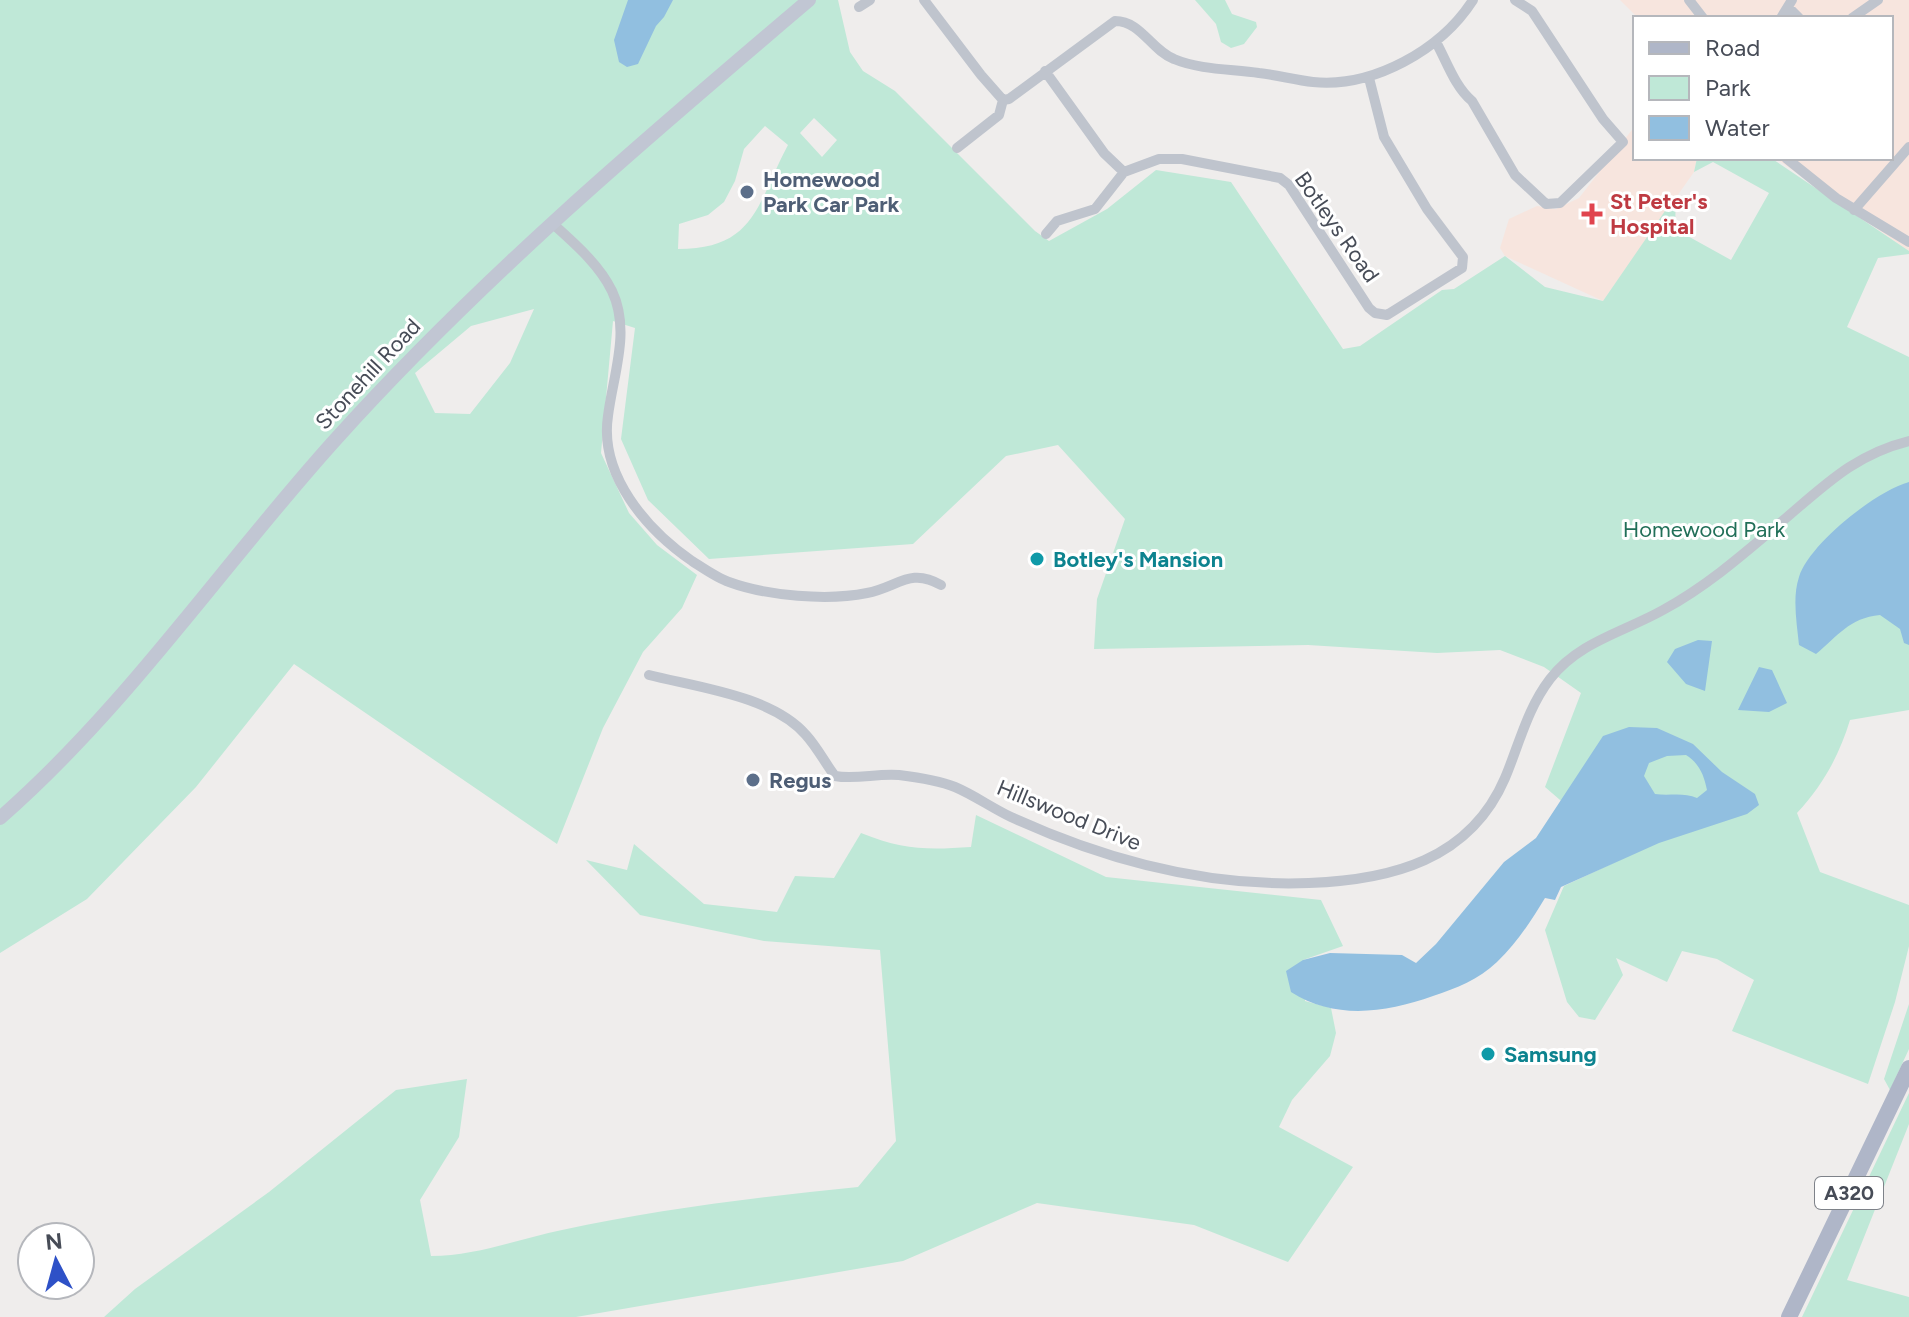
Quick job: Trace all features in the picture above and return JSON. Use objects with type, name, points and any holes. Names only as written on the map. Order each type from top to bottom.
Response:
[{"type":"main road","name":"A320","points":[[1789,1317],[1909,1068]]},
{"type":"street","name":"Stonehill Road","points":[[0,818],[124,693],[335,440],[450,318],[552,223],[809,0]]},
{"type":"street","points":[[859,7],[870,0]]},
{"type":"street","points":[[924,0],[1003,100]]},
{"type":"street","points":[[1003,100],[1009,99],[1115,21],[1132,24],[1173,59],[1315,82],[1369,78],[1436,42],[1458,21],[1473,0]]},
{"type":"street","points":[[1436,42],[1515,175],[1546,204],[1560,203],[1623,142],[1603,119],[1532,11],[1515,0]]},
{"type":"street","points":[[1689,0],[1701,16]]},
{"type":"street","points":[[1855,16],[1878,0]]},
{"type":"street","points":[[1045,71],[1104,153],[1124,172],[1095,209],[1057,221],[1046,234]]},
{"type":"street","name":"Botleys Road","points":[[1124,172],[1159,159],[1182,159],[1280,178],[1289,185],[1369,308],[1380,315],[1393,313],[1462,268],[1463,257],[1427,209],[1384,137],[1369,78]]},
{"type":"street","points":[[957,148],[999,115],[1003,100]]},
{"type":"street","points":[[1854,210],[1909,147]]},
{"type":"street","points":[[1789,160],[1854,210],[1909,242]]},
{"type":"street","points":[[552,223],[593,263],[613,292],[621,348],[607,419],[609,451],[624,491],[655,530],[692,560],[728,582],[776,592],[829,597],[856,594],[909,577],[927,577],[941,585]]},
{"type":"street","name":"Hillswood Drive","points":[[649,675],[756,703],[782,715],[805,733],[835,776],[849,779],[897,775],[957,788],[1010,816],[1134,864],[1245,882],[1310,883],[1367,877],[1408,867],[1451,847],[1480,822],[1504,780],[1523,726],[1550,679],[1572,657],[1608,634],[1661,612],[1709,582],[1846,467],[1883,447],[1909,441]]},
{"type":"shaded area","points":[[1620,0],[1909,0],[1909,251],[1778,160],[1893,160],[1893,16],[1636,16]]},
{"type":"shaded area","name":"St Peter's Hospital","points":[[1633,129],[1633,160],[1697,160],[1694,172],[1603,301],[1505,256],[1500,248],[1509,219],[1537,206],[1556,209],[1579,198]]},
{"type":"green space","name":"Homewood Park","points":[[0,0],[838,0],[850,52],[863,71],[895,91],[1035,231],[1049,241],[1107,209],[1156,170],[1231,182],[1343,349],[1360,346],[1442,290],[1454,289],[1505,256],[1545,287],[1603,301],[1676,195],[1675,229],[1731,260],[1769,193],[1713,162],[1694,172],[1697,160],[1774,160],[1909,251],[1909,254],[1878,258],[1847,327],[1909,357],[1909,710],[1850,720],[1829,770],[1797,813],[1820,872],[1909,905],[1909,946],[1895,1002],[1868,1084],[1732,1031],[1754,980],[1717,959],[1682,951],[1667,982],[1616,958],[1623,975],[1595,1020],[1579,1017],[1567,1002],[1545,930],[1564,886],[1626,857],[1545,787],[1581,693],[1544,667],[1500,650],[1437,653],[1308,645],[1094,649],[1097,599],[1125,519],[1058,445],[1006,456],[913,544],[709,559],[648,500],[621,439],[635,328],[613,321],[601,453],[629,513],[657,545],[697,575],[682,608],[643,652],[603,728],[557,844],[294,664],[196,787],[87,899],[0,953]],"holes":[[[814,118],[837,140],[822,157],[800,133]],[[765,126],[788,145],[751,219],[724,241],[704,247],[678,249],[679,224],[708,215],[724,202],[735,181],[744,149]],[[534,309],[510,363],[470,414],[435,413],[415,373],[471,326]]]},
{"type":"green space","points":[[1195,0],[1225,0],[1232,14],[1256,22],[1257,27],[1244,44],[1231,48],[1221,42],[1216,24]]},
{"type":"green space","points":[[976,815],[1106,877],[1321,900],[1343,946],[1303,960],[1305,1001],[1331,1008],[1336,1033],[1330,1056],[1292,1100],[1279,1127],[1353,1167],[1288,1262],[1194,1225],[1037,1203],[903,1261],[576,1317],[104,1317],[135,1289],[269,1192],[396,1090],[467,1079],[459,1137],[420,1200],[431,1256],[481,1250],[562,1230],[672,1210],[858,1187],[896,1141],[880,950],[764,941],[640,915],[586,860],[627,870],[634,844],[704,904],[777,912],[795,876],[834,878],[861,833],[915,848],[971,847]]},
{"type":"green space","points":[[1909,1004],[1909,1049],[1890,1090],[1884,1079]]},
{"type":"green space","points":[[1909,1093],[1909,1124],[1847,1280],[1909,1297],[1909,1317],[1802,1317]]},
{"type":"water","points":[[628,0],[673,0],[656,26],[638,64],[627,67],[619,62],[614,40]]},
{"type":"water","points":[[1909,482],[1909,645],[1904,643],[1900,629],[1880,615],[1852,624],[1816,654],[1799,645],[1796,594],[1805,564],[1845,520],[1879,496]]},
{"type":"water","points":[[1698,640],[1712,641],[1705,691],[1686,684],[1667,662],[1675,649]]},
{"type":"water","points":[[1759,667],[1772,670],[1787,703],[1769,712],[1738,710]]},
{"type":"water","points":[[1629,727],[1657,728],[1693,744],[1722,772],[1755,794],[1759,805],[1747,814],[1659,843],[1561,887],[1555,900],[1545,898],[1497,962],[1475,979],[1450,990],[1415,1002],[1360,1011],[1325,1007],[1291,992],[1286,971],[1303,960],[1330,953],[1402,955],[1416,963],[1436,944],[1504,862],[1536,838],[1603,736]],"holes":[[[1686,755],[1700,770],[1707,790],[1697,798],[1655,794],[1644,776],[1649,763],[1667,756]]]},
{"type":"place","name":"Homewood Park Car Park","points":[[747,192]]},
{"type":"place","name":"St Peter's Hospital","points":[[1592,214]]},
{"type":"place","name":"Botley's Mansion","points":[[1037,559]]},
{"type":"place","name":"Regus","points":[[753,780]]},
{"type":"place","name":"Samsung","points":[[1488,1054]]}]
